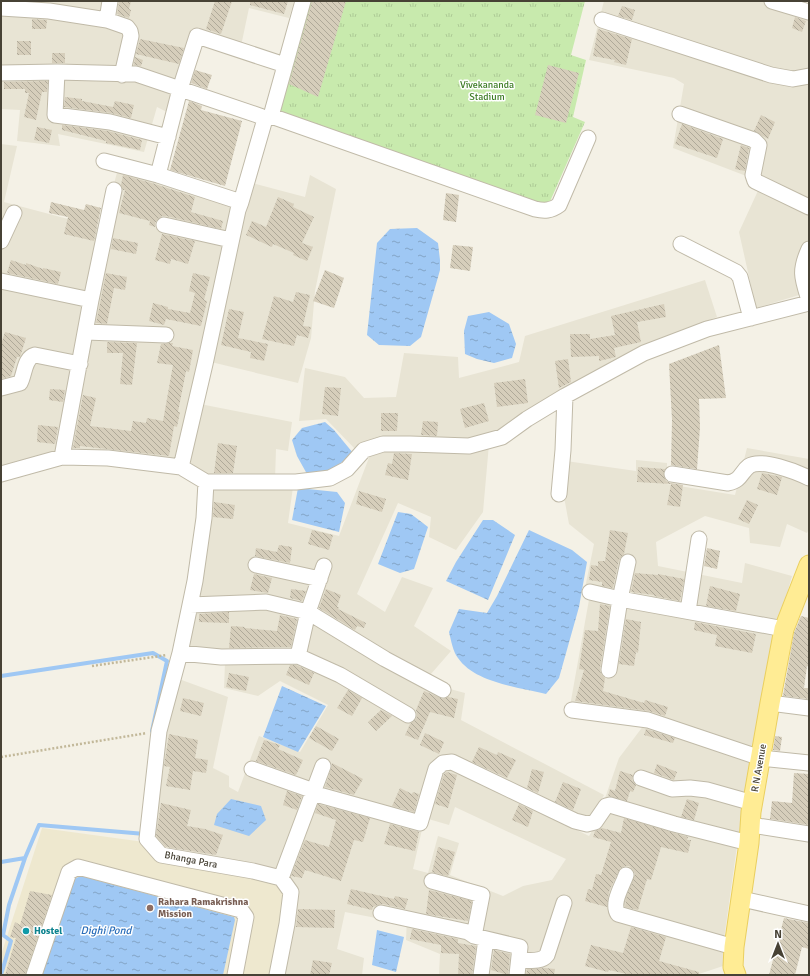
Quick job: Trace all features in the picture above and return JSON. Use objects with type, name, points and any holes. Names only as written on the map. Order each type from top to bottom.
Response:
[{"type":"main road","name":"R N Avenue","points":[[736,975],[733,967],[734,947],[742,899],[753,803],[770,703],[784,629],[809,565]]},
{"type":"street","points":[[107,20],[110,1]]},
{"type":"street","points":[[181,467],[238,210],[285,65],[303,1]]},
{"type":"street","points":[[772,1],[809,12]]},
{"type":"street","points":[[1,8],[49,6],[107,20],[127,27],[131,36],[122,75]]},
{"type":"street","points":[[602,20],[771,75],[793,79],[809,76]]},
{"type":"street","points":[[158,175],[180,89],[197,36],[285,65]]},
{"type":"street","points":[[57,72],[55,115],[110,122],[168,137]]},
{"type":"street","points":[[1,73],[57,72],[122,75],[136,74],[535,209],[542,210],[554,209],[559,206],[588,138]]},
{"type":"street","points":[[680,114],[754,140],[759,145],[753,175],[755,181],[809,207]]},
{"type":"street","points":[[104,161],[158,175],[241,202]]},
{"type":"street","points":[[62,457],[91,300],[114,190]]},
{"type":"street","points":[[1,241],[14,213]]},
{"type":"street","points":[[164,225],[231,240]]},
{"type":"street","points":[[681,244],[736,272],[740,277],[751,318]]},
{"type":"street","points":[[809,249],[803,262],[802,279],[809,300]]},
{"type":"street","points":[[1,281],[91,300]]},
{"type":"street","points":[[1,474],[62,457],[108,458],[181,467],[206,482],[296,482],[330,478],[347,469],[364,450],[383,444],[469,446],[502,437],[527,419],[565,396],[644,353],[707,329],[809,303]]},
{"type":"street","points":[[86,332],[166,335]]},
{"type":"street","points":[[1,388],[20,383],[28,359],[31,356],[35,355],[80,364]]},
{"type":"street","points":[[559,494],[563,450],[565,396]]},
{"type":"street","points":[[672,474],[728,483],[736,482],[748,467],[761,463],[796,471],[809,478]]},
{"type":"street","name":"Bhanga Para","points":[[206,482],[203,526],[195,581],[190,605],[174,654],[159,731],[147,839],[161,855],[253,871],[281,878]]},
{"type":"street","points":[[688,611],[699,539]]},
{"type":"street","points":[[609,670],[620,599],[628,562]]},
{"type":"street","points":[[256,565],[322,572],[308,612],[298,656]]},
{"type":"street","points":[[590,592],[620,599],[784,629]]},
{"type":"street","points":[[190,605],[266,602],[308,612],[385,659],[443,690]]},
{"type":"street","points":[[174,654],[221,657],[298,656],[340,675],[408,715]]},
{"type":"street","points":[[770,703],[809,708]]},
{"type":"street","points":[[572,710],[648,720],[761,758],[809,763]]},
{"type":"street","points":[[252,769],[313,792],[420,823],[436,769],[444,763],[452,762],[587,824],[595,822],[606,806],[610,805],[674,824],[749,843]]},
{"type":"street","points":[[277,975],[287,924],[291,892],[281,878],[323,766]]},
{"type":"street","points":[[641,778],[672,789],[690,788],[707,790],[753,803]]},
{"type":"street","points":[[751,825],[809,834]]},
{"type":"street","points":[[34,975],[69,872],[78,867],[241,910],[246,917],[234,975]]},
{"type":"street","points":[[626,875],[615,904],[615,910],[618,914],[734,947]]},
{"type":"street","points":[[432,881],[482,896],[480,937],[481,975]]},
{"type":"street","points":[[742,899],[809,914]]},
{"type":"street","points":[[519,960],[539,960],[547,955],[564,903]]},
{"type":"street","points":[[381,913],[468,932],[480,937],[520,947],[517,975]]},
{"type":"path","points":[[92,666],[174,654]]},
{"type":"path","points":[[1,757],[147,733]]},
{"type":"shaded area","points":[[1,1],[294,1],[289,18],[249,8],[241,46],[195,31],[171,114],[157,107],[144,152],[58,134],[60,146],[17,141],[20,110],[1,109]]},
{"type":"shaded area","points":[[604,1],[776,1],[809,13],[809,292],[756,308],[739,232],[762,182],[673,148],[684,84],[674,78],[589,60]]},
{"type":"shaded area","points":[[1,144],[17,146],[4,202],[102,228],[118,169],[235,204],[176,460],[56,452],[1,466]]},
{"type":"shaded area","points":[[310,175],[336,189],[315,291],[311,338],[298,383],[211,362],[252,183],[305,197]]},
{"type":"shaded area","points":[[705,280],[717,317],[668,336],[498,433],[468,441],[356,450],[326,419],[299,421],[305,368],[345,377],[364,398],[396,397],[404,353],[458,357],[459,378],[519,362],[525,336]]},
{"type":"shaded area","points":[[200,404],[292,422],[288,451],[276,449],[275,480],[203,474],[188,460]]},
{"type":"shaded area","points":[[489,444],[483,512],[456,550],[429,537],[431,517],[398,503],[357,594],[385,612],[402,577],[433,588],[414,626],[451,651],[424,682],[465,693],[461,720],[604,795],[589,825],[445,758],[431,766],[418,822],[351,805],[423,825],[413,869],[428,873],[438,836],[459,843],[450,875],[503,896],[523,886],[552,880],[566,859],[455,807],[449,825],[425,818],[437,772],[447,766],[589,836],[607,806],[672,823],[737,846],[724,939],[726,965],[696,975],[439,975],[440,954],[406,940],[407,918],[377,909],[376,918],[345,912],[337,949],[364,958],[362,975],[282,975],[296,910],[295,884],[283,875],[312,794],[306,793],[278,871],[154,852],[151,834],[163,733],[179,679],[228,697],[213,768],[229,776],[229,787],[238,792],[259,736],[300,752],[328,705],[280,681],[258,696],[224,688],[225,663],[294,656],[334,675],[370,697],[409,716],[412,716],[403,707],[301,655],[185,648],[196,600],[211,490],[293,487],[288,523],[339,536],[370,455],[405,447],[472,450]]},
{"type":"shaded area","points":[[747,448],[809,459],[809,529],[807,533],[787,524],[780,547],[750,543],[749,528],[705,516],[656,542],[658,566],[742,583],[745,563],[792,576],[778,625],[585,588],[594,544],[569,524],[562,486],[566,461],[636,471],[636,460],[667,463],[667,484],[735,495]]},
{"type":"shaded area","points":[[590,594],[777,628],[739,838],[603,804],[619,758],[647,721],[570,706]]},
{"type":"shaded area","name":"Rahara Ramakrishna Mission","points":[[42,828],[144,842],[277,881],[285,893],[272,975],[1,975],[1,955]]},
{"type":"green space","name":"Vivekananda Stadium","points":[[307,1],[585,1],[571,55],[586,60],[573,117],[585,122],[548,206],[274,113]]},
{"type":"water","points":[[417,228],[438,243],[440,260],[440,270],[421,337],[410,346],[379,345],[367,335],[377,243],[390,229]]},
{"type":"water","points":[[489,312],[509,324],[516,344],[512,358],[494,363],[477,359],[465,354],[464,331],[468,316]]},
{"type":"water","points":[[325,422],[334,430],[353,453],[329,473],[307,474],[297,456],[292,440],[302,428]]},
{"type":"water","points":[[298,488],[337,492],[345,503],[339,532],[292,520]]},
{"type":"water","points":[[398,512],[411,514],[428,527],[414,569],[400,573],[378,564]]},
{"type":"water","points":[[483,520],[493,520],[515,535],[488,600],[446,581],[456,562]]},
{"type":"water","points":[[529,530],[572,550],[587,562],[579,607],[559,678],[546,694],[498,683],[475,673],[456,655],[452,646],[449,632],[459,609],[487,613],[497,596]]},
{"type":"water","points":[[282,686],[326,706],[298,752],[263,737]]},
{"type":"water","points":[[231,799],[261,806],[266,820],[249,836],[214,825],[217,814]]},
{"type":"water","name":"Dighi Pond","points":[[81,876],[234,917],[235,920],[223,975],[42,975],[74,879]]},
{"type":"water","points":[[377,930],[404,937],[396,972],[372,965]]},
{"type":"building","points":[[119,1],[131,1],[129,18],[117,14]]},
{"type":"building","points":[[215,1],[232,1],[221,34],[206,29]]},
{"type":"building","points":[[250,1],[288,1],[284,14],[250,5]]},
{"type":"building","points":[[312,1],[346,1],[318,97],[289,84]]},
{"type":"building","points":[[622,6],[635,10],[632,20],[618,16]]},
{"type":"building","points":[[795,17],[806,21],[802,32],[792,28]]},
{"type":"building","points":[[32,19],[47,20],[46,29],[32,29]]},
{"type":"building","points":[[598,29],[632,39],[626,65],[614,62],[615,60],[593,56]]},
{"type":"building","points":[[140,39],[184,48],[179,64],[136,54]]},
{"type":"building","points":[[17,41],[31,41],[31,55],[17,55]]},
{"type":"building","points":[[52,53],[65,53],[65,63],[52,63]]},
{"type":"building","points":[[135,57],[143,60],[141,66],[134,65]]},
{"type":"building","points":[[548,65],[579,73],[566,123],[535,115]]},
{"type":"building","points":[[195,70],[212,75],[207,89],[191,83]]},
{"type":"building","points":[[48,81],[47,92],[42,92],[36,120],[24,117],[29,93],[25,93],[25,89],[4,89],[4,82]]},
{"type":"building","points":[[65,97],[82,99],[82,101],[113,107],[115,101],[134,105],[131,118],[111,113],[64,107]]},
{"type":"building","points":[[189,101],[202,106],[201,110],[242,121],[225,186],[170,170]]},
{"type":"building","points":[[761,115],[775,122],[768,139],[754,131]]},
{"type":"building","points":[[682,124],[723,139],[717,158],[675,144]]},
{"type":"building","points":[[62,125],[108,131],[142,140],[140,150],[106,143],[106,141],[62,130]]},
{"type":"building","points":[[37,127],[52,130],[49,143],[34,140]]},
{"type":"building","points":[[741,145],[749,148],[745,171],[735,169]]},
{"type":"building","points":[[123,175],[195,197],[191,212],[223,221],[221,229],[166,216],[162,216],[158,219],[155,223],[155,227],[149,225],[150,221],[119,213],[125,190],[123,190],[121,185]]},
{"type":"building","points":[[446,193],[459,195],[456,222],[443,220]]},
{"type":"building","points":[[278,197],[294,204],[293,207],[314,217],[302,243],[313,247],[307,261],[293,255],[294,253],[273,244],[272,247],[246,235],[252,221],[266,227]]},
{"type":"building","points":[[51,202],[84,210],[86,204],[101,208],[94,241],[64,234],[68,217],[49,213]]},
{"type":"building","points":[[162,234],[195,241],[188,264],[171,259],[170,264],[155,260]]},
{"type":"building","points":[[113,238],[138,243],[136,254],[111,249]]},
{"type":"building","points":[[453,245],[473,247],[470,271],[450,268]]},
{"type":"building","points":[[11,260],[26,265],[26,263],[43,269],[61,272],[58,284],[7,273]]},
{"type":"building","points":[[325,270],[344,278],[334,308],[313,301]]},
{"type":"building","points":[[106,273],[127,277],[125,290],[114,288],[107,324],[96,323]]},
{"type":"building","points":[[193,273],[210,277],[204,300],[207,301],[201,326],[166,319],[164,325],[149,321],[153,303],[168,307],[168,309],[190,313],[195,293],[189,291]]},
{"type":"building","points":[[296,292],[310,295],[303,326],[311,327],[308,338],[297,335],[294,346],[262,339],[274,296],[293,302]]},
{"type":"building","points":[[664,304],[666,317],[637,322],[641,342],[614,348],[616,357],[599,361],[599,356],[571,357],[570,334],[590,334],[590,339],[615,335],[611,316]]},
{"type":"building","points":[[229,309],[244,312],[238,338],[268,344],[264,361],[250,358],[251,352],[221,345]]},
{"type":"building","points":[[5,332],[26,338],[20,357],[17,357],[11,376],[1,379],[1,344]]},
{"type":"building","points":[[107,342],[137,343],[132,385],[120,384],[123,353],[107,353]]},
{"type":"building","points":[[173,343],[172,346],[193,350],[189,372],[186,371],[178,412],[180,412],[177,427],[174,426],[169,456],[80,446],[80,448],[73,448],[83,395],[96,398],[90,426],[131,431],[133,421],[146,423],[147,418],[163,421],[173,365],[157,363],[161,344]]},
{"type":"building","points":[[719,345],[726,398],[699,399],[700,427],[697,469],[671,465],[672,420],[669,364]]},
{"type":"building","points":[[568,359],[571,382],[559,388],[555,361]]},
{"type":"building","points":[[525,379],[528,403],[497,407],[494,383]]},
{"type":"building","points":[[325,387],[341,388],[338,416],[322,414]]},
{"type":"building","points":[[50,389],[65,390],[63,402],[49,400]]},
{"type":"building","points":[[484,403],[489,421],[465,428],[460,409]]},
{"type":"building","points":[[381,413],[398,413],[397,431],[381,431]]},
{"type":"building","points":[[423,421],[438,422],[437,436],[421,435]]},
{"type":"building","points":[[38,425],[58,427],[55,444],[37,442]]},
{"type":"building","points":[[218,443],[237,446],[233,473],[214,473]]},
{"type":"building","points":[[394,453],[412,454],[408,480],[385,475],[388,463],[392,464]]},
{"type":"building","points":[[638,467],[665,469],[664,477],[666,481],[683,485],[680,507],[667,505],[671,484],[637,482]]},
{"type":"building","points":[[762,473],[782,477],[777,495],[757,489]]},
{"type":"building","points":[[359,491],[386,499],[382,512],[356,504]]},
{"type":"building","points":[[747,500],[758,505],[749,524],[738,519]]},
{"type":"building","points":[[214,502],[235,505],[233,519],[213,517]]},
{"type":"building","points":[[312,530],[333,535],[329,550],[308,544]]},
{"type":"building","points":[[610,530],[628,533],[624,554],[619,560],[613,588],[602,586],[602,582],[589,580],[591,565],[598,566],[598,561],[605,561]]},
{"type":"building","points":[[279,545],[292,547],[290,563],[255,556],[256,548],[277,552]]},
{"type":"building","points":[[707,548],[720,551],[717,569],[704,566]]},
{"type":"building","points":[[635,573],[658,574],[684,579],[680,601],[654,595],[631,592]]},
{"type":"building","points":[[254,574],[272,578],[268,593],[250,590]]},
{"type":"building","points":[[710,586],[740,594],[736,611],[706,606]]},
{"type":"building","points":[[291,589],[306,591],[302,601],[290,598]]},
{"type":"building","points":[[326,589],[341,595],[337,607],[339,607],[338,609],[366,623],[364,628],[357,626],[355,630],[319,608]]},
{"type":"building","points":[[600,604],[610,606],[600,669],[601,674],[605,678],[603,691],[644,703],[645,700],[668,707],[665,716],[649,711],[575,701],[584,670],[579,669],[585,630],[598,631]]},
{"type":"building","points":[[229,612],[229,623],[199,622],[199,614]]},
{"type":"building","points":[[280,615],[297,619],[291,647],[229,648],[231,626],[277,631]]},
{"type":"building","points":[[801,616],[809,618],[809,667],[807,666],[804,688],[809,688],[809,699],[783,696],[794,633]]},
{"type":"building","points":[[626,619],[641,622],[638,653],[636,652],[634,666],[619,664]]},
{"type":"building","points":[[695,622],[756,634],[752,653],[715,646],[717,635],[694,630]]},
{"type":"building","points":[[290,665],[296,665],[314,673],[309,685],[286,675]]},
{"type":"building","points":[[229,673],[249,677],[246,691],[226,687]]},
{"type":"building","points":[[348,690],[362,698],[352,716],[337,708]]},
{"type":"building","points":[[424,691],[443,699],[448,697],[458,699],[454,718],[430,712],[418,740],[405,735],[410,724],[416,719],[416,710]]},
{"type":"building","points":[[183,698],[204,703],[201,716],[180,711]]},
{"type":"building","points":[[381,710],[392,716],[376,731],[368,722]]},
{"type":"building","points":[[316,726],[339,739],[332,751],[309,738]]},
{"type":"building","points":[[646,729],[675,738],[673,743],[644,735]]},
{"type":"building","points":[[425,733],[444,742],[439,754],[420,745]]},
{"type":"building","points":[[169,734],[198,740],[195,758],[208,760],[206,773],[193,771],[190,790],[166,786],[170,767],[164,766]]},
{"type":"building","points":[[775,736],[782,737],[780,751],[773,750]]},
{"type":"building","points":[[264,740],[280,745],[278,749],[303,760],[296,775],[256,761]]},
{"type":"building","points":[[479,747],[497,755],[498,752],[516,760],[507,778],[472,762]]},
{"type":"building","points":[[332,763],[363,779],[354,795],[325,787]]},
{"type":"building","points":[[657,764],[677,772],[674,780],[654,773]]},
{"type":"building","points":[[532,769],[544,772],[538,793],[527,788]]},
{"type":"building","points":[[620,771],[633,775],[632,780],[636,785],[633,792],[630,791],[627,801],[608,796],[610,789],[615,791]]},
{"type":"building","points":[[447,772],[457,775],[448,808],[435,804],[444,774]]},
{"type":"building","points":[[794,773],[809,774],[809,825],[770,819],[772,801],[792,803]]},
{"type":"building","points":[[563,782],[581,789],[573,810],[555,802]]},
{"type":"building","points":[[400,788],[412,794],[413,792],[419,794],[414,812],[392,806]]},
{"type":"building","points":[[287,791],[302,796],[297,810],[283,805]]},
{"type":"building","points":[[687,799],[699,803],[694,820],[681,817]]},
{"type":"building","points":[[161,803],[191,810],[187,826],[205,829],[223,835],[216,855],[166,847],[156,836]]},
{"type":"building","points":[[318,804],[370,818],[363,842],[354,840],[341,881],[305,870],[302,878],[291,876],[305,840],[329,847],[336,820],[315,813]]},
{"type":"building","points":[[519,804],[533,811],[528,827],[512,820]]},
{"type":"building","points":[[624,818],[688,837],[687,840],[691,840],[688,853],[661,847],[651,880],[647,879],[638,910],[625,907],[626,898],[635,874],[629,866],[621,868],[618,872],[609,892],[607,907],[585,901],[588,889],[592,890],[596,874],[601,875],[611,842],[593,837],[595,831],[602,828],[621,833]]},
{"type":"building","points":[[390,824],[419,832],[415,851],[384,844]]},
{"type":"building","points":[[438,847],[455,852],[448,876],[432,872]]},
{"type":"building","points":[[351,889],[394,899],[395,896],[408,899],[405,909],[383,904],[373,907],[372,910],[347,904]]},
{"type":"building","points":[[429,890],[472,901],[468,921],[426,914]]},
{"type":"building","name":"Hostel","points":[[30,891],[52,895],[25,975],[5,975],[16,938],[10,937],[15,922],[20,925]]},
{"type":"building","points":[[298,909],[335,910],[334,928],[296,927]]},
{"type":"building","points":[[784,918],[809,923],[809,949],[802,947],[795,975],[769,975]]},
{"type":"building","points":[[631,927],[666,937],[659,961],[699,972],[699,975],[631,975],[609,970],[608,972],[585,966],[591,945],[623,953]]},
{"type":"building","points":[[412,929],[458,939],[458,943],[476,946],[472,975],[458,975],[459,954],[441,953],[441,945],[410,939]]},
{"type":"building","points":[[494,950],[510,954],[508,975],[491,970]]},
{"type":"building","points":[[313,960],[332,963],[329,975],[310,975]]},
{"type":"building","points":[[527,969],[555,969],[554,975],[526,975]]},
{"type":"waterway","points":[[1,676],[153,653],[167,661],[152,731]]},
{"type":"waterway","points":[[1,975],[11,941],[3,935],[9,905],[25,858],[39,825],[145,834]]},
{"type":"waterway","points":[[1,862],[25,858]]},
{"type":"place","name":"Rahara Ramakrishna Mission","points":[[150,908]]},
{"type":"place","name":"Hostel","points":[[26,931]]}]
